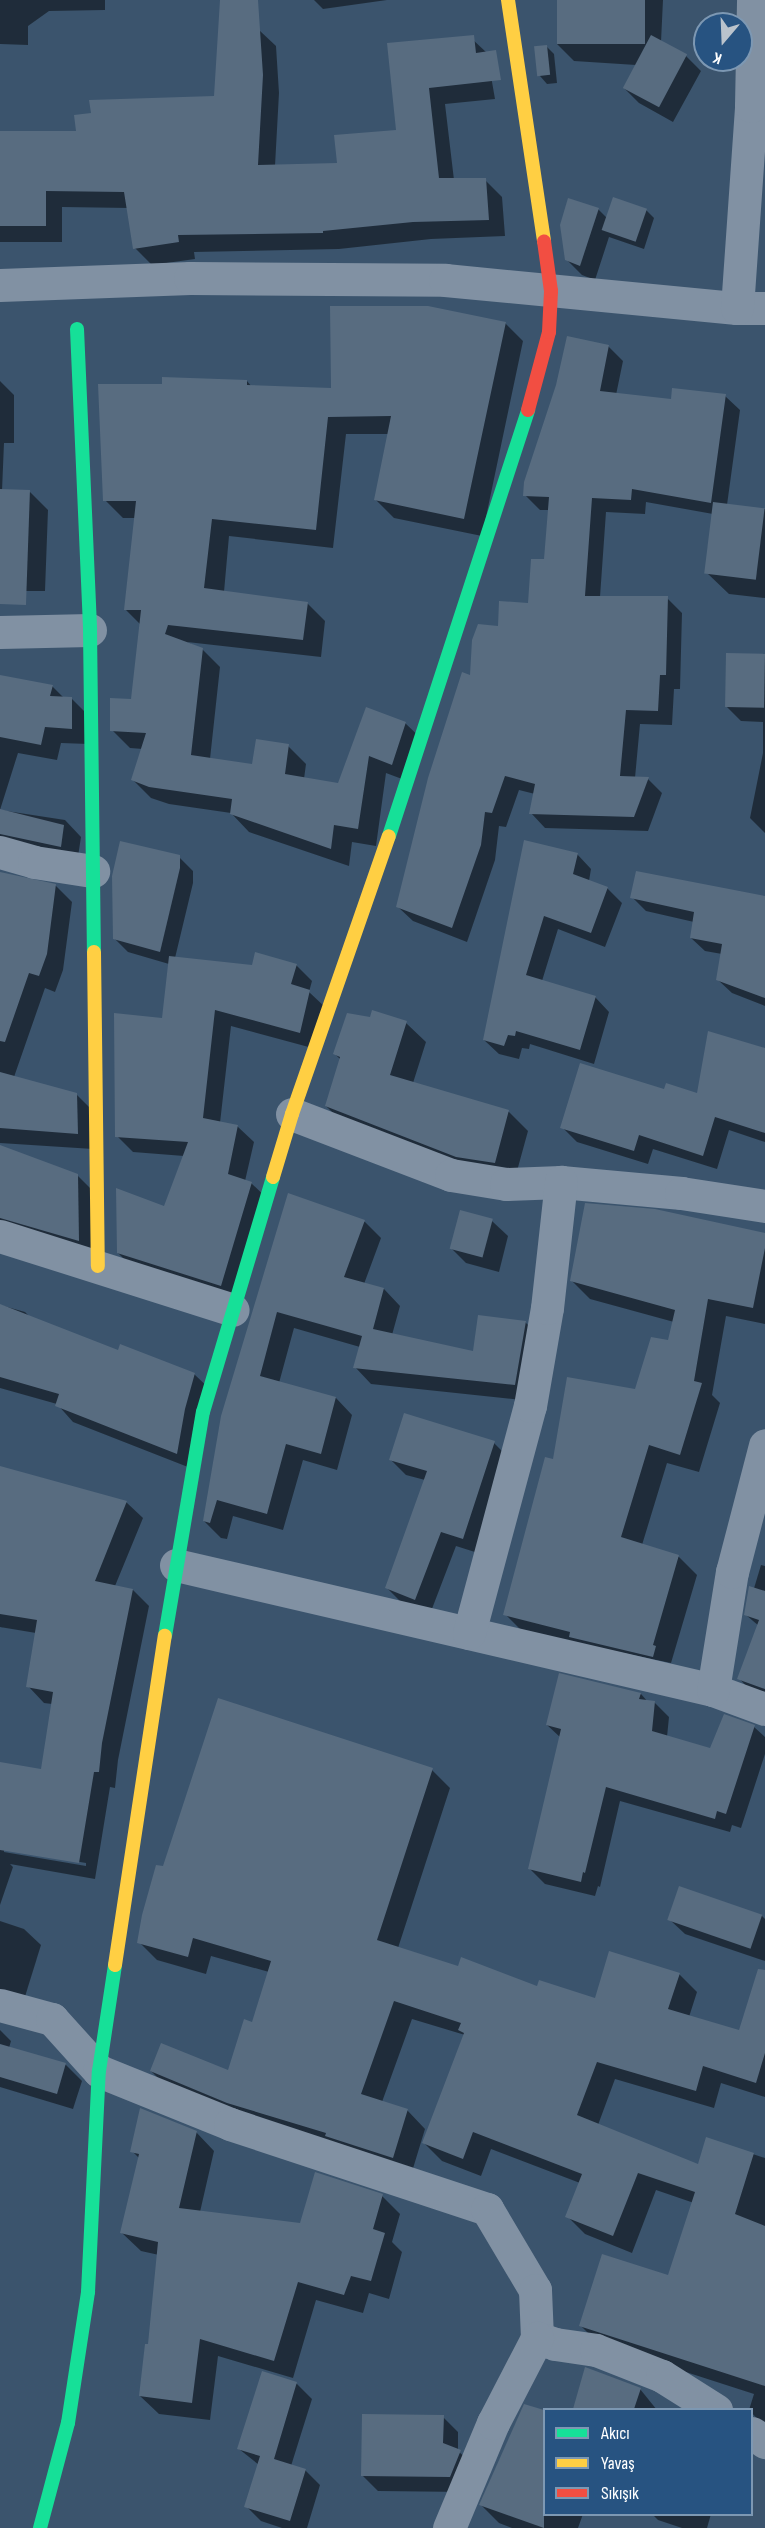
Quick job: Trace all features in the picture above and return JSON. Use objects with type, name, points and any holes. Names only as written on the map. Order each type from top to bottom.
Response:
[{"type":"street","points":[[40,2528],[68,2423],[88,2292],[99,2071],[176,1565],[202,1412],[292,1114],[377,872],[538,379],[549,332],[551,291],[508,0]]},
{"type":"street","points":[[0,285],[190,278],[445,280],[751,308],[753,0]]},
{"type":"street","points":[[77,329],[90,630],[98,1266]]},
{"type":"street","points":[[0,632],[90,630]]},
{"type":"street","points":[[0,852],[34,862],[93,871]]},
{"type":"street","points":[[292,1114],[451,1175],[506,1184],[561,1182],[681,1193],[765,1206]]},
{"type":"street","points":[[469,1633],[530,1406],[547,1308],[561,1182]]},
{"type":"street","points":[[0,1236],[233,1310]]},
{"type":"street","points":[[713,1690],[732,1572],[765,1445]]},
{"type":"street","points":[[176,1565],[713,1690],[765,1709]]},
{"type":"street","points":[[0,2005],[52,2019],[99,2071],[230,2124],[487,2209],[535,2290],[537,2338],[494,2423],[449,2528]]},
{"type":"street","points":[[537,2338],[555,2344],[596,2350],[662,2376],[714,2408]]},
{"type":"building","points":[[220,0],[258,0],[263,75],[258,165],[337,163],[334,135],[396,130],[387,43],[474,35],[476,53],[496,50],[501,80],[429,88],[439,178],[486,178],[489,220],[413,222],[323,231],[323,233],[178,235],[179,242],[133,249],[124,192],[46,191],[46,226],[0,226],[0,131],[76,131],[74,115],[91,113],[89,100],[214,96]]},
{"type":"building","points":[[557,0],[645,0],[645,44],[557,44]]},
{"type":"building","points":[[651,35],[687,54],[659,107],[623,88]]},
{"type":"building","points":[[547,45],[550,75],[537,76],[534,46]]},
{"type":"building","points":[[613,197],[647,209],[636,242],[602,230]]},
{"type":"building","points":[[568,198],[599,208],[580,266],[565,260],[560,225]]},
{"type":"building","points":[[330,306],[428,306],[506,322],[464,519],[374,500],[391,416],[328,417],[316,530],[212,519],[204,588],[308,602],[303,640],[168,625],[165,634],[203,648],[191,755],[252,764],[256,739],[289,744],[285,774],[338,783],[366,707],[406,722],[392,765],[369,756],[358,829],[334,825],[331,849],[230,814],[232,799],[149,787],[131,780],[146,733],[110,731],[110,698],[131,699],[141,610],[124,610],[136,501],[103,501],[98,384],[162,384],[162,377],[247,380],[247,385],[331,388]]},
{"type":"building","points":[[567,336],[609,345],[600,391],[671,399],[672,388],[726,394],[711,503],[632,489],[631,500],[592,498],[585,596],[668,596],[666,675],[660,675],[658,711],[626,710],[620,776],[649,777],[634,817],[529,814],[535,784],[505,776],[492,813],[485,812],[481,845],[452,928],[396,907],[428,778],[462,672],[470,675],[472,640],[478,624],[498,626],[499,601],[528,603],[531,559],[544,559],[549,497],[523,496],[524,482],[556,385]]},
{"type":"building","points":[[0,489],[30,490],[26,605],[0,604]]},
{"type":"building","points":[[713,502],[765,508],[756,580],[704,573]]},
{"type":"building","points":[[726,653],[765,654],[764,708],[725,707]]},
{"type":"building","points":[[0,675],[53,685],[50,696],[72,697],[72,729],[45,727],[41,745],[0,737]]},
{"type":"building","points":[[0,809],[64,825],[61,847],[0,834]]},
{"type":"building","points":[[524,840],[578,853],[573,874],[608,887],[591,933],[544,916],[526,975],[596,996],[580,1050],[516,1031],[515,1036],[508,1035],[504,1046],[483,1040]]},
{"type":"building","points":[[120,841],[180,855],[180,868],[160,952],[113,939],[112,876]]},
{"type":"building","points":[[636,871],[765,896],[765,998],[716,980],[722,944],[690,938],[694,912],[630,898]]},
{"type":"building","points":[[0,872],[56,884],[47,954],[39,976],[29,973],[5,1042],[0,1041]]},
{"type":"building","points":[[255,952],[297,964],[291,984],[310,990],[300,1033],[215,1010],[203,1118],[238,1125],[228,1174],[252,1182],[221,1286],[117,1253],[116,1188],[164,1206],[188,1142],[115,1137],[114,1013],[162,1018],[169,956],[252,965]]},
{"type":"building","points":[[372,1010],[407,1021],[390,1075],[509,1110],[495,1163],[456,1157],[325,1106],[340,1057],[333,1054],[347,1013],[370,1017]]},
{"type":"building","points":[[708,1031],[765,1048],[765,1133],[715,1117],[703,1156],[639,1135],[634,1151],[560,1128],[580,1063],[664,1089],[666,1083],[697,1093]]},
{"type":"building","points":[[0,1072],[77,1093],[78,1134],[0,1128]]},
{"type":"building","points":[[0,1145],[78,1174],[79,1241],[0,1218]]},
{"type":"building","points":[[288,1193],[365,1220],[344,1277],[384,1288],[373,1329],[473,1351],[478,1315],[526,1321],[515,1385],[353,1368],[362,1336],[277,1312],[260,1376],[336,1397],[321,1454],[286,1444],[267,1514],[217,1500],[210,1523],[203,1521],[221,1416]]},
{"type":"building","points":[[585,1203],[655,1209],[765,1233],[765,1248],[753,1308],[708,1299],[694,1381],[702,1383],[680,1455],[649,1445],[621,1537],[679,1555],[653,1645],[656,1646],[653,1657],[569,1637],[570,1632],[503,1615],[545,1457],[553,1459],[567,1377],[635,1389],[651,1337],[668,1340],[675,1310],[570,1281]]},
{"type":"building","points":[[460,1210],[493,1219],[482,1257],[450,1249]]},
{"type":"building","points":[[0,1304],[118,1350],[120,1344],[195,1373],[185,1409],[177,1454],[55,1406],[59,1394],[0,1377]]},
{"type":"building","points":[[404,1413],[495,1441],[463,1539],[441,1532],[415,1600],[385,1588],[427,1471],[389,1460]]},
{"type":"building","points":[[0,1466],[127,1501],[95,1581],[133,1589],[102,1743],[99,1772],[94,1772],[79,1863],[0,1850],[0,1762],[41,1769],[53,1692],[26,1687],[37,1620],[0,1614]]},
{"type":"building","points":[[749,1586],[765,1591],[765,1689],[737,1679],[759,1620],[744,1615]]},
{"type":"building","points":[[559,1673],[641,1693],[639,1699],[655,1701],[652,1731],[710,1748],[724,1714],[755,1725],[726,1814],[717,1811],[715,1819],[606,1787],[581,1882],[528,1869],[561,1729],[546,1725]]},
{"type":"building","points":[[218,1698],[433,1768],[377,1940],[458,1966],[461,1957],[537,1986],[539,1980],[595,1998],[609,1951],[680,1973],[668,2009],[739,2030],[758,1969],[765,1970],[765,2053],[756,2083],[703,2066],[696,2091],[597,2062],[577,2115],[698,2164],[706,2137],[754,2153],[735,2214],[765,2226],[765,2386],[579,2326],[602,2254],[668,2275],[695,2192],[638,2173],[613,2236],[565,2217],[582,2174],[473,2132],[463,2159],[422,2143],[464,2033],[458,2030],[461,2023],[394,2001],[361,2094],[408,2109],[393,2158],[325,2136],[326,2133],[227,2103],[150,2071],[161,2043],[228,2070],[244,2019],[252,2022],[271,1961],[193,1938],[188,1957],[137,1943],[156,1865],[163,1866]]},
{"type":"building","points":[[679,1886],[762,1915],[750,1949],[667,1920]]},
{"type":"building","points":[[0,2044],[66,2063],[57,2094],[0,2077]]},
{"type":"building","points":[[140,2108],[197,2131],[179,2208],[300,2223],[315,2172],[383,2194],[373,2229],[385,2233],[371,2281],[351,2276],[344,2295],[298,2282],[274,2361],[200,2339],[192,2403],[139,2396],[145,2344],[148,2344],[158,2242],[120,2233],[139,2154],[130,2152]]},
{"type":"building","points":[[585,2367],[641,2388],[634,2408],[573,2408]]},
{"type":"building","points":[[262,2371],[297,2382],[274,2459],[306,2469],[290,2521],[244,2507],[260,2456],[237,2449]]},
{"type":"building","points":[[524,2404],[543,2410],[544,2528],[479,2505]]},
{"type":"building","points":[[362,2414],[444,2415],[443,2443],[461,2450],[450,2477],[361,2476]]},
{"type":"traffic: fast","points":[[77,329],[90,630],[94,952]]},
{"type":"traffic: fast","points":[[389,836],[528,410]]},
{"type":"traffic: fast","points":[[165,1636],[203,1412],[273,1177]]},
{"type":"traffic: fast","points":[[40,2528],[68,2423],[88,2292],[99,2071],[115,1965]]},
{"type":"traffic: slow","points":[[508,0],[544,241]]},
{"type":"traffic: slow","points":[[273,1177],[292,1114],[389,836]]},
{"type":"traffic: slow","points":[[94,952],[98,1266]]},
{"type":"traffic: slow","points":[[115,1965],[165,1636]]},
{"type":"traffic: jam","points":[[528,410],[549,332],[551,291],[544,241]]}]
